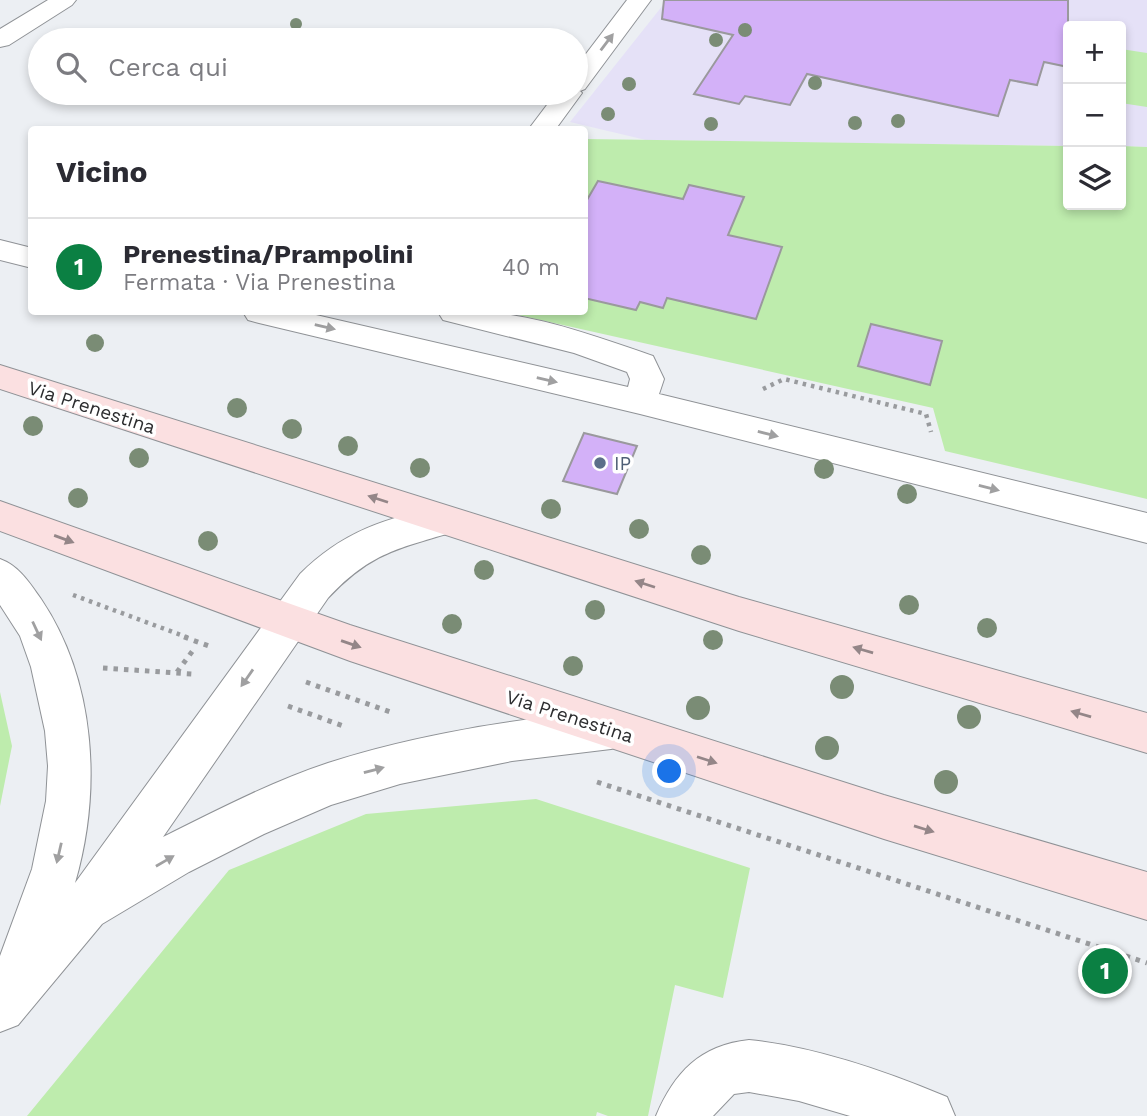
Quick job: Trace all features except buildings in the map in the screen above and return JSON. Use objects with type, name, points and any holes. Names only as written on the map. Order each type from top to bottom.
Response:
[{"type":"main road","name":"Via Prenestina","points":[[0,377],[739,614],[1147,733]]},
{"type":"main road","name":"Via Prenestina","points":[[0,516],[286,622],[884,817],[1147,896]]},
{"type":"street","points":[[0,40],[64,0]]},
{"type":"street","points":[[588,68],[639,0]]},
{"type":"street","points":[[544,126],[560,105]]},
{"type":"street","points":[[0,250],[28,256]]},
{"type":"street","points":[[272,315],[640,402],[1147,528]]},
{"type":"street","points":[[466,315],[581,343],[641,364],[647,379],[640,402]]},
{"type":"street","points":[[3,1004],[85,907],[286,622],[329,569],[354,549],[389,533],[443,520]]},
{"type":"street","points":[[0,575],[35,625],[48,657],[65,718],[71,761],[69,802],[53,879],[35,931],[3,1004]]},
{"type":"street","points":[[85,907],[173,856],[248,818],[363,773],[438,754],[512,741],[611,729]]},
{"type":"street","points":[[683,1116],[701,1088],[716,1075],[732,1068],[751,1066],[780,1069],[928,1116]]},
{"type":"path","points":[[754,394],[784,379],[926,414],[933,437]]},
{"type":"path","points":[[62,591],[215,648]]},
{"type":"path","points":[[177,673],[194,649]]},
{"type":"path","points":[[94,667],[200,674]]},
{"type":"path","points":[[294,678],[395,714]]},
{"type":"path","points":[[286,705],[350,729]]},
{"type":"path","points":[[588,779],[1147,964]]},
{"type":"shaded area","points":[[667,0],[1147,0],[1147,147],[1126,146],[1126,21],[1063,21],[1063,146],[646,140],[570,122],[584,105],[588,105],[588,99]]},
{"type":"green space","points":[[1126,50],[1147,53],[1147,107],[1126,104]]},
{"type":"green space","points":[[588,139],[1063,146],[1063,210],[1126,210],[1126,146],[1147,147],[1147,499],[945,451],[933,408],[518,315],[588,315]]},
{"type":"green space","points":[[0,692],[12,746],[0,806]]},
{"type":"green space","points":[[536,799],[750,868],[723,998],[675,985],[648,1116],[608,1116],[597,1112],[596,1116],[27,1116],[229,870],[366,814]]},
{"type":"place","name":"IP","points":[[600,463]]},
{"type":"place","name":"Prenestina/Prampolini","points":[[1105,971]]}]
